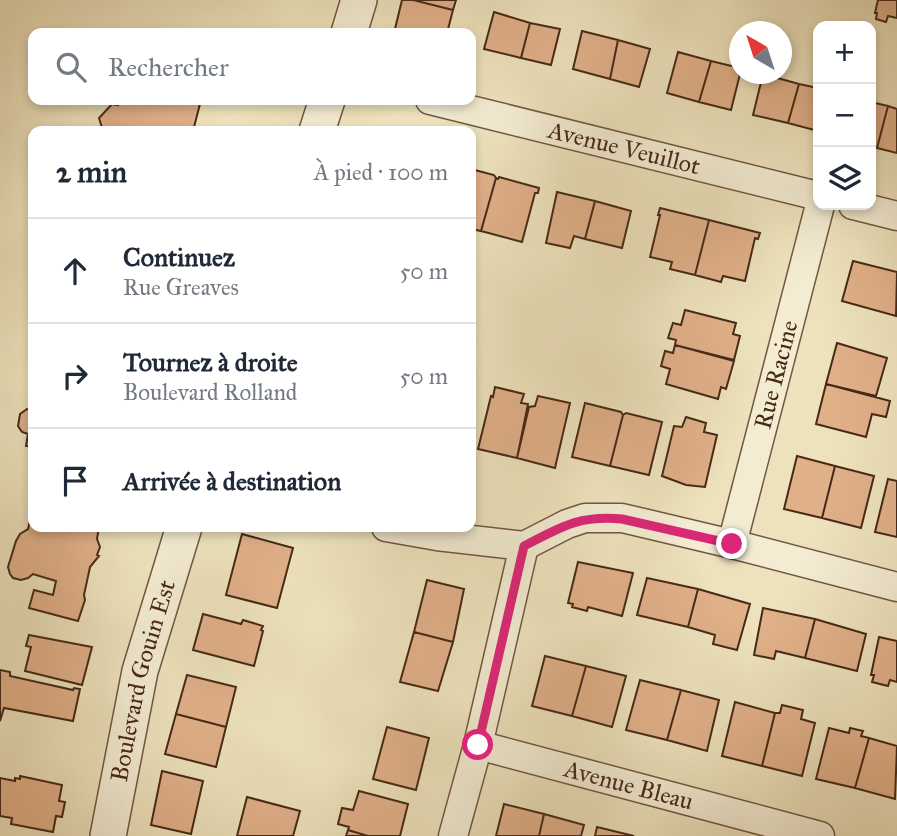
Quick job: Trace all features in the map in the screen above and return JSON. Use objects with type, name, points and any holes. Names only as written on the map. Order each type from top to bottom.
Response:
[{"type":"street","points":[[351,28],[359,0]]},
{"type":"street","points":[[319,126],[325,105]]},
{"type":"street","name":"Avenue Veuillot","points":[[450,105],[813,195]]},
{"type":"street","name":"Rue Racine","points":[[732,544],[819,210]]},
{"type":"street","points":[[873,210],[897,216]]},
{"type":"street","points":[[414,532],[524,546],[585,518],[622,519],[732,544],[897,587]]},
{"type":"street","name":"Boulevard Gouin Est","points":[[108,836],[140,671],[182,532]]},
{"type":"street","points":[[453,836],[478,745],[524,546]]},
{"type":"street","name":"Avenue Bleau","points":[[478,745],[820,836]]},
{"type":"building","points":[[402,0],[413,0],[453,10],[448,28],[395,28]]},
{"type":"building","points":[[413,0],[456,0],[453,10]]},
{"type":"building","points":[[878,0],[897,0],[897,18],[888,16],[886,22],[876,19]]},
{"type":"building","points":[[494,12],[530,23],[521,58],[484,49]]},
{"type":"building","points":[[530,23],[560,29],[551,65],[521,58]]},
{"type":"building","points":[[582,31],[618,40],[610,79],[573,69]]},
{"type":"building","points":[[618,40],[650,49],[639,87],[610,79]]},
{"type":"building","points":[[678,52],[711,61],[699,102],[667,93]]},
{"type":"building","points":[[711,61],[729,65],[729,84],[738,84],[731,110],[699,102]]},
{"type":"building","points":[[761,84],[799,84],[788,123],[753,115]]},
{"type":"building","points":[[799,84],[813,87],[813,130],[788,123]]},
{"type":"building","points":[[876,103],[888,106],[876,148]]},
{"type":"building","points":[[111,105],[200,105],[194,126],[101,126],[99,118]]},
{"type":"building","points":[[888,106],[897,109],[897,153],[877,148]]},
{"type":"building","points":[[476,170],[496,178],[481,231],[476,230]]},
{"type":"building","points":[[496,178],[539,188],[538,193],[535,193],[522,242],[481,231]]},
{"type":"building","points":[[557,192],[595,201],[585,239],[574,236],[570,248],[546,243]]},
{"type":"building","points":[[595,201],[631,211],[622,248],[585,239]]},
{"type":"building","points":[[660,208],[709,220],[695,275],[670,269],[672,262],[650,257]]},
{"type":"building","points":[[709,220],[760,233],[758,239],[755,238],[745,281],[723,276],[721,282],[695,275]]},
{"type":"building","points":[[853,261],[897,272],[896,316],[842,301]]},
{"type":"building","points":[[685,310],[736,323],[733,334],[740,336],[734,360],[675,345],[676,340],[668,338],[673,323],[681,325]]},
{"type":"building","points":[[837,343],[887,358],[876,396],[826,384]]},
{"type":"building","points":[[675,345],[734,361],[726,389],[721,387],[718,399],[666,384],[670,369],[661,366],[665,351],[673,353]]},
{"type":"building","points":[[826,384],[890,401],[886,417],[872,414],[866,437],[816,424]]},
{"type":"building","points":[[495,387],[524,394],[521,403],[528,404],[517,458],[478,449]]},
{"type":"building","points":[[538,396],[570,403],[555,468],[517,458],[529,407],[535,406]]},
{"type":"building","points":[[585,403],[621,412],[623,415],[610,466],[572,457]]},
{"type":"building","points":[[27,409],[28,434],[22,432],[18,426],[20,414]]},
{"type":"building","points":[[626,413],[662,422],[649,475],[610,466],[623,415]]},
{"type":"building","points":[[686,417],[706,423],[704,432],[717,435],[705,487],[686,485],[662,476],[674,426],[682,427]]},
{"type":"building","points":[[797,456],[835,466],[822,518],[784,509]]},
{"type":"building","points":[[835,466],[874,476],[861,528],[822,518]]},
{"type":"building","points":[[888,479],[897,481],[897,537],[875,532]]},
{"type":"building","points":[[28,529],[28,532],[98,532],[99,556],[90,567],[85,600],[78,621],[29,608],[34,590],[53,595],[56,581],[33,574],[21,580],[13,578],[8,567],[20,534]]},
{"type":"building","points":[[242,534],[293,548],[277,608],[226,595]]},
{"type":"building","points":[[578,562],[633,573],[622,616],[588,607],[587,611],[572,607],[573,604],[568,603]]},
{"type":"building","points":[[647,578],[698,589],[688,627],[637,615]]},
{"type":"building","points":[[427,580],[464,589],[453,642],[414,632]]},
{"type":"building","points":[[698,589],[750,604],[737,650],[713,644],[715,635],[688,627]]},
{"type":"building","points":[[763,608],[815,619],[805,658],[776,651],[774,659],[754,655]]},
{"type":"building","points":[[203,614],[241,624],[243,620],[263,626],[254,666],[193,650]]},
{"type":"building","points":[[815,619],[866,634],[857,671],[805,658]]},
{"type":"building","points":[[414,632],[453,642],[438,691],[400,682]]},
{"type":"building","points":[[29,635],[92,647],[82,685],[25,671],[31,647],[26,646]]},
{"type":"building","points":[[879,637],[897,641],[897,682],[890,680],[888,686],[872,682]]},
{"type":"building","points":[[545,656],[586,666],[572,716],[532,706]]},
{"type":"building","points":[[586,666],[626,676],[612,727],[572,716]]},
{"type":"building","points":[[0,670],[10,672],[10,676],[73,690],[80,689],[73,721],[4,708],[0,721]]},
{"type":"building","points":[[187,675],[236,687],[226,727],[176,714]]},
{"type":"building","points":[[640,680],[681,690],[667,740],[626,730]]},
{"type":"building","points":[[681,690],[719,700],[707,751],[667,740]]},
{"type":"building","points":[[735,702],[775,713],[762,766],[722,756]]},
{"type":"building","points":[[782,705],[803,710],[801,719],[815,723],[802,776],[762,766],[775,713],[780,713]]},
{"type":"building","points":[[176,714],[226,727],[216,767],[165,754]]},
{"type":"building","points":[[387,727],[429,738],[416,790],[373,779]]},
{"type":"building","points":[[829,728],[849,733],[850,728],[863,731],[861,736],[869,738],[855,788],[816,779]]},
{"type":"building","points":[[869,738],[897,746],[895,799],[855,788]]},
{"type":"building","points":[[162,771],[203,781],[191,834],[151,825]]},
{"type":"building","points":[[20,776],[62,785],[59,801],[65,802],[62,817],[56,816],[53,832],[11,824],[12,818],[0,816],[0,778],[15,781],[15,778],[20,779]]},
{"type":"building","points":[[359,791],[408,804],[400,836],[368,836],[338,824],[342,808],[353,810]]},
{"type":"building","points":[[247,797],[300,811],[293,836],[237,836]]},
{"type":"building","points":[[504,804],[544,814],[539,836],[496,836]]},
{"type":"building","points":[[544,814],[584,825],[581,836],[539,836]]},
{"type":"building","points":[[597,827],[634,836],[595,836]]},
{"type":"building","points":[[348,830],[368,836],[346,836]]},
{"type":"route","points":[[478,745],[524,546],[567,524],[585,518],[604,517],[732,544]]}]
